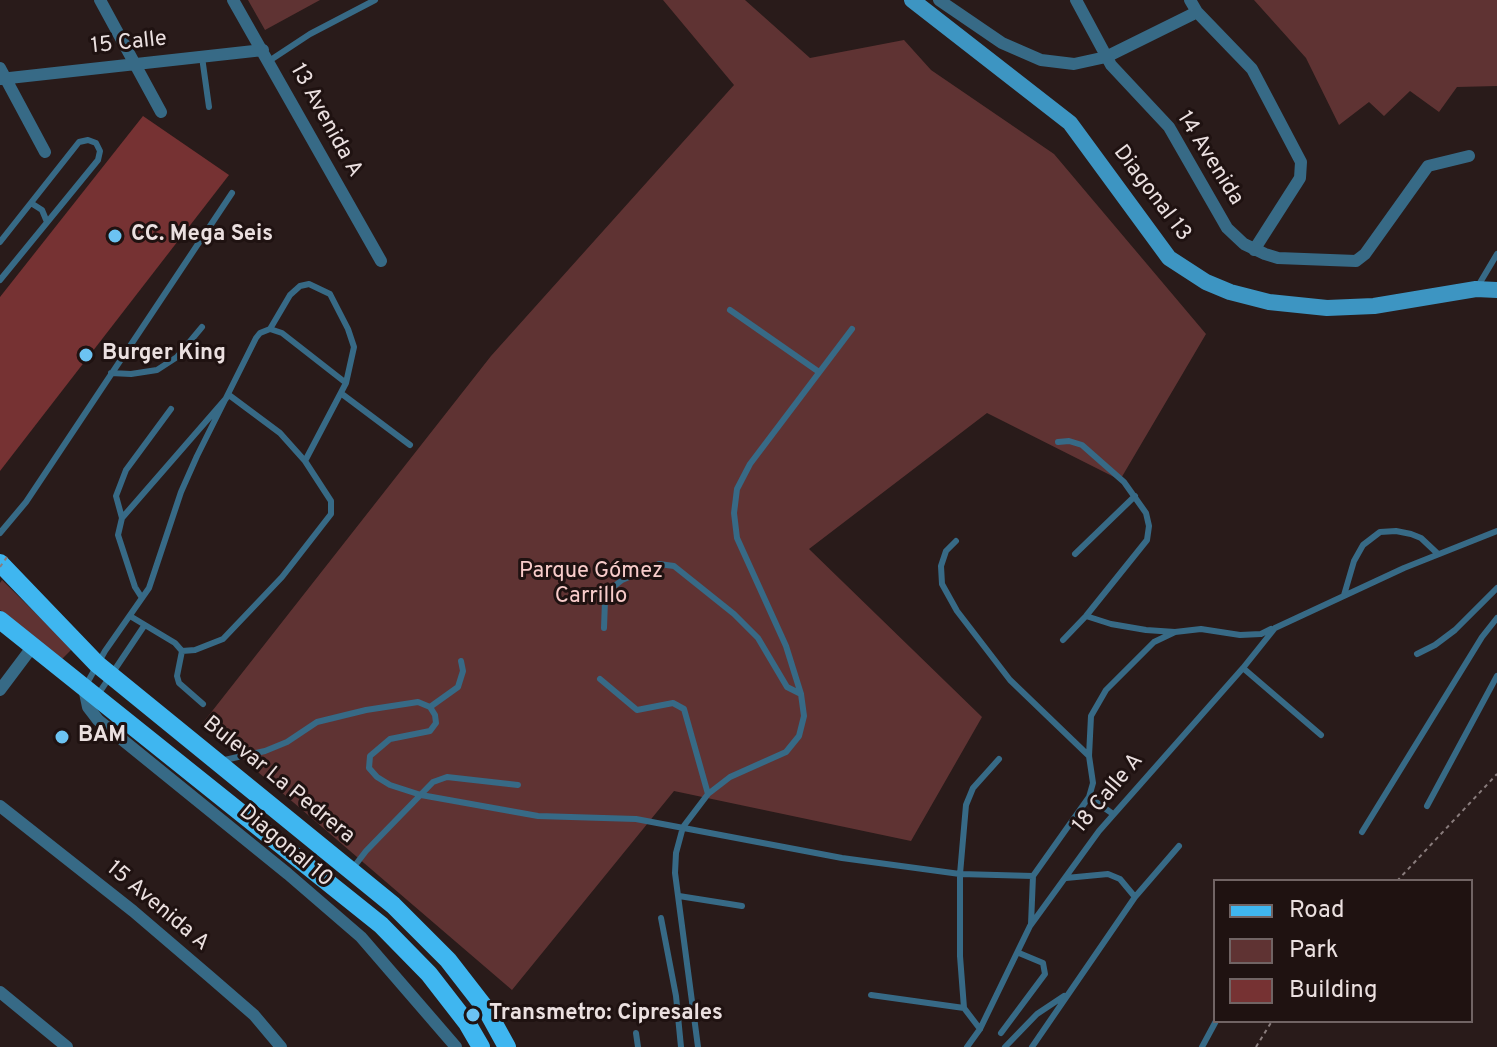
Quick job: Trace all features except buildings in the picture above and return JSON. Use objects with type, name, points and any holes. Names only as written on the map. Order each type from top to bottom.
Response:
[{"type":"main road","name":"Bulevar La Pedrera","points":[[2,566],[104,670],[393,905],[448,960],[486,1009],[507,1047]]},
{"type":"main road","points":[[0,620],[381,925],[429,974],[467,1023],[481,1047]]},
{"type":"street","points":[[100,0],[161,112]]},
{"type":"street","name":"13 Avenida A","points":[[233,0],[381,261]]},
{"type":"street","name":"Diagonal 13","points":[[912,0],[1070,123],[1169,258],[1206,282],[1269,302],[1327,308],[1374,306],[1476,289],[1497,290]]},
{"type":"street","points":[[939,0],[1002,43],[1041,60],[1074,64],[1106,57],[1197,12]]},
{"type":"street","points":[[954,0],[1011,39],[1042,51],[1055,61]]},
{"type":"street","name":"14 Avenida","points":[[1076,0],[1106,57],[1122,79],[1169,127],[1227,228],[1254,250],[1278,258],[1356,261],[1365,254],[1428,166],[1469,156]]},
{"type":"street","points":[[1190,0],[1197,12],[1252,69],[1302,165],[1300,178],[1254,250]]},
{"type":"street","name":"15 Calle","points":[[2,75],[202,57],[266,56]]},
{"type":"street","points":[[2,75],[45,152]]},
{"type":"street","points":[[0,690],[33,646]]},
{"type":"street","name":"Diagonal 10","points":[[90,693],[88,707],[98,720],[361,937],[456,1047]]},
{"type":"street","name":"15 Avenida A","points":[[0,806],[133,911],[209,976],[254,1015],[281,1047]]},
{"type":"street","points":[[0,992],[67,1047]]},
{"type":"lane","name":"15 Calle","points":[[266,56],[375,0]]},
{"type":"lane","points":[[202,57],[209,107]]},
{"type":"lane","points":[[0,242],[79,142],[88,140],[96,143],[100,151],[98,160],[0,280]]},
{"type":"lane","points":[[0,533],[26,502],[232,193]]},
{"type":"lane","points":[[31,203],[42,210],[47,222]]},
{"type":"lane","points":[[1476,289],[1497,254]]},
{"type":"lane","points":[[1488,267],[1497,268]]},
{"type":"lane","points":[[90,693],[130,616],[149,588],[181,492],[256,338],[270,329],[290,295],[300,286],[309,284],[330,294],[354,347],[342,394],[305,461]]},
{"type":"lane","points":[[730,310],[819,372]]},
{"type":"lane","points":[[111,373],[157,370],[177,357],[202,327]]},
{"type":"lane","points":[[270,329],[282,333],[346,383]]},
{"type":"lane","points":[[698,1047],[675,873],[676,853],[683,827],[708,794],[730,777],[786,752],[799,736],[804,716],[801,694],[786,646],[737,538],[734,513],[737,489],[750,464],[852,329]]},
{"type":"lane","points":[[342,394],[410,445]]},
{"type":"lane","points":[[182,651],[210,646],[230,632],[282,577],[331,514],[331,501],[305,461],[280,433],[229,395]]},
{"type":"lane","points":[[142,598],[135,587],[118,535],[122,518],[229,395]]},
{"type":"lane","points":[[122,518],[116,496],[126,470],[171,409]]},
{"type":"lane","points":[[1058,442],[1082,445],[1124,482],[1146,513],[1149,526],[1147,540],[1063,640]]},
{"type":"lane","points":[[1075,554],[1135,496]]},
{"type":"lane","name":"18 Calle A","points":[[967,1047],[980,1029],[1030,926],[1113,814],[1275,628],[1344,595],[1497,531]]},
{"type":"lane","points":[[1344,595],[1354,561],[1363,545],[1380,532],[1411,534],[1421,538],[1438,554]]},
{"type":"lane","points":[[956,541],[946,551],[941,566],[942,584],[957,611],[1010,680],[1089,756]]},
{"type":"lane","points":[[604,628],[605,600],[612,588],[622,580],[659,564],[674,566],[758,638],[787,687],[801,694]]},
{"type":"lane","points":[[1417,654],[1455,630],[1497,588]]},
{"type":"lane","points":[[130,616],[144,626],[152,627],[182,651]]},
{"type":"lane","points":[[1086,616],[1111,624],[1175,632],[1201,629],[1240,635],[1261,634],[1275,628]]},
{"type":"lane","points":[[1362,832],[1482,637],[1497,618]]},
{"type":"lane","points":[[90,693],[104,670],[144,626]]},
{"type":"lane","points":[[1030,926],[1033,876],[1089,797],[1093,783],[1089,756],[1091,716],[1106,690],[1154,642],[1175,632]]},
{"type":"lane","points":[[182,651],[177,676],[179,683],[203,704]]},
{"type":"lane","points":[[430,707],[458,687],[463,671],[461,661]]},
{"type":"lane","points":[[1243,668],[1321,735]]},
{"type":"lane","points":[[1427,806],[1497,676]]},
{"type":"lane","points":[[600,679],[637,710],[673,703],[684,709],[708,794]]},
{"type":"lane","points":[[216,762],[265,751],[287,742],[317,722],[418,702],[430,707],[436,723],[430,731],[390,739],[370,756],[369,768],[377,777],[421,795],[538,816],[636,819],[842,858],[960,874],[1033,876]]},
{"type":"lane","points":[[980,1029],[964,1008],[960,956],[960,874],[966,805],[973,788],[999,759]]},
{"type":"lane","points":[[351,871],[366,851],[433,782],[447,777],[518,785]]},
{"type":"lane","points":[[1089,797],[1113,814]]},
{"type":"lane","points":[[1032,1047],[1135,897],[1179,846]]},
{"type":"lane","points":[[1066,878],[1108,874],[1120,879],[1135,897]]},
{"type":"lane","points":[[679,896],[742,906]]},
{"type":"lane","points":[[661,918],[671,959],[681,1047]]},
{"type":"lane","points":[[1001,1033],[1045,974],[1043,963],[1019,953]]},
{"type":"lane","points":[[1005,1047],[1037,1014],[1068,994]]},
{"type":"lane","points":[[871,995],[964,1008]]},
{"type":"lane","points":[[1202,1047],[1215,1023]]},
{"type":"lane","points":[[636,1033],[638,1047]]},
{"type":"path","points":[[1399,879],[1497,774]]},
{"type":"path","points":[[1256,1047],[1271,1023]]},
{"type":"green space","points":[[248,0],[320,0],[265,30]]},
{"type":"green space","name":"Parque Gómez Carrillo","points":[[663,0],[745,0],[810,58],[904,40],[931,70],[1054,154],[1206,334],[1120,480],[987,413],[809,549],[982,717],[911,841],[674,791],[512,990],[202,724],[491,356],[734,85]]},
{"type":"green space","points":[[1254,0],[1497,0],[1497,86],[1457,87],[1439,112],[1410,91],[1384,116],[1369,102],[1339,125],[1306,58]]},
{"type":"green space","points":[[2,580],[72,649],[59,662],[0,610]]},
{"type":"place","name":"CC. Mega Seis","points":[[115,236]]},
{"type":"place","name":"Burger King","points":[[86,355]]},
{"type":"place","name":"BAM","points":[[62,737]]},
{"type":"place","name":"Transmetro: Cipresales","points":[[473,1015]]}]
